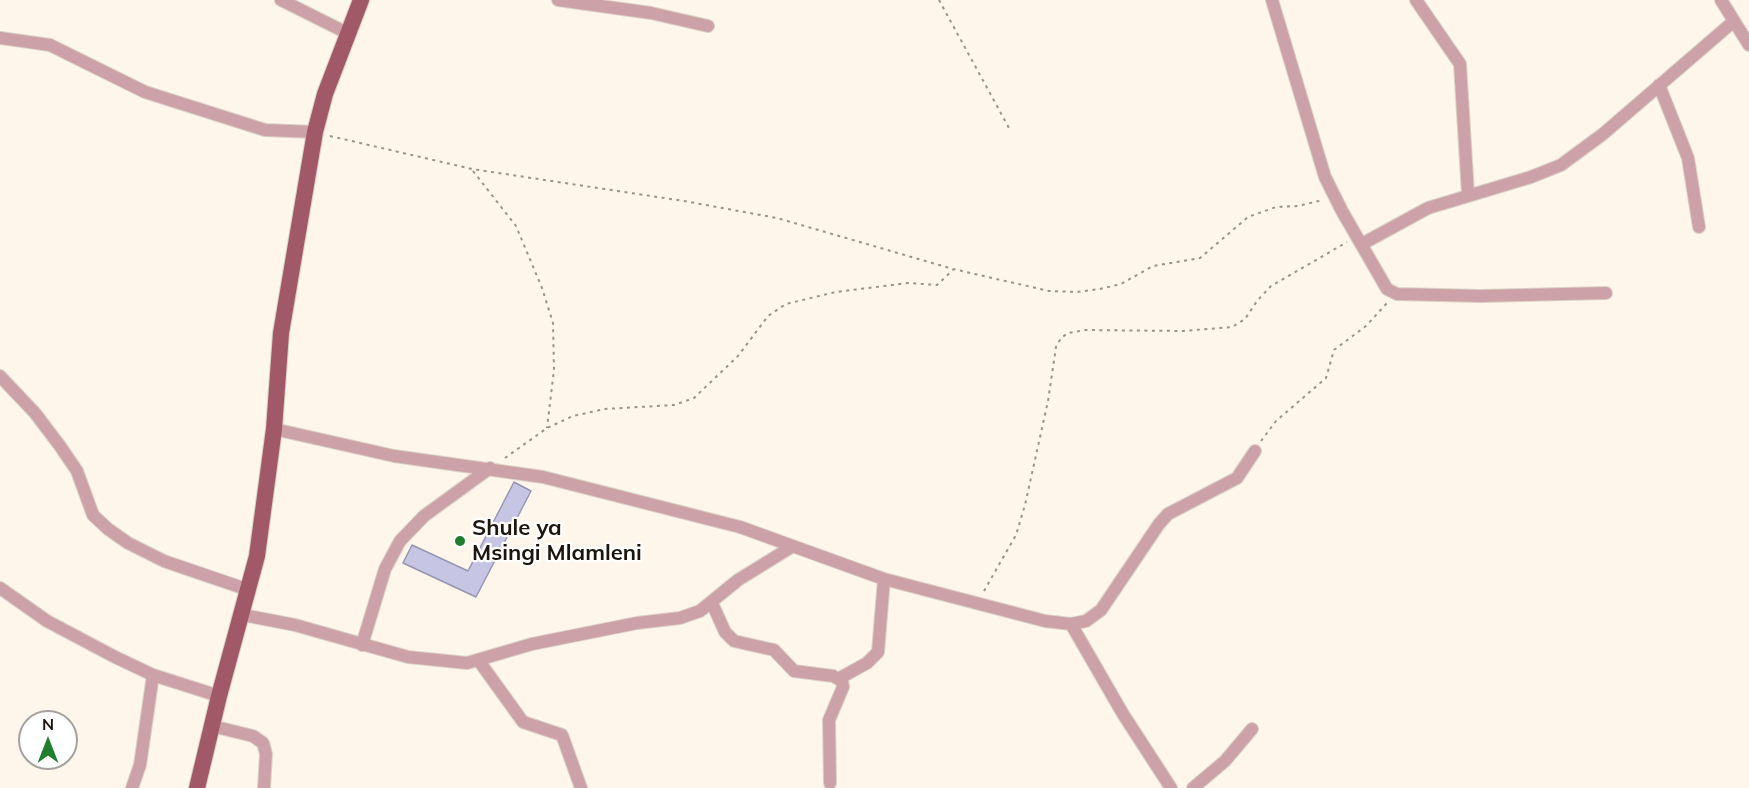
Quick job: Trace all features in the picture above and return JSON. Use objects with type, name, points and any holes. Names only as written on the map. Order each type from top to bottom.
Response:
[{"type":"main road","points":[[197,788],[257,556],[274,429],[281,333],[315,132],[346,33],[361,0]]},
{"type":"street","points":[[281,0],[346,33]]},
{"type":"street","points":[[558,0],[651,13],[708,26]]},
{"type":"street","points":[[1272,0],[1317,153],[1333,195],[1383,283],[1392,293],[1481,296],[1606,293]]},
{"type":"street","points":[[1416,0],[1460,64],[1468,194]]},
{"type":"street","points":[[1721,0],[1749,45]]},
{"type":"street","points":[[1359,240],[1401,220],[1468,194],[1532,177],[1561,165],[1603,134],[1734,21]]},
{"type":"street","points":[[0,38],[50,45],[145,92],[265,130],[315,132]]},
{"type":"street","points":[[1659,85],[1688,158],[1700,227]]},
{"type":"street","points":[[0,375],[35,413],[60,446],[77,471],[93,515],[108,529],[128,543],[164,561],[249,590]]},
{"type":"street","points":[[274,429],[394,456],[543,477],[740,527],[884,579],[1045,621],[1071,624],[1086,621],[1101,610],[1168,514],[1237,478],[1255,452]]},
{"type":"street","points":[[362,645],[385,569],[400,541],[424,516],[489,468]]},
{"type":"street","points":[[243,615],[295,625],[362,645],[429,660],[479,662],[532,644],[637,623],[680,618],[700,612],[738,580],[793,546]]},
{"type":"street","points":[[712,603],[725,632],[734,641],[774,650],[794,671],[840,678],[867,663],[878,652],[884,579]]},
{"type":"street","points":[[0,588],[67,632],[153,675],[219,696]]},
{"type":"street","points":[[1071,624],[1123,714],[1171,788]]},
{"type":"street","points":[[479,662],[523,722],[562,735],[581,788]]},
{"type":"street","points":[[132,788],[140,765],[153,675]]},
{"type":"street","points":[[830,783],[829,720],[843,687],[840,678]]},
{"type":"street","points":[[212,726],[253,735],[264,743],[266,754],[264,788]]},
{"type":"street","points":[[1193,788],[1225,761],[1252,729]]},
{"type":"path","points":[[939,0],[1009,128]]},
{"type":"path","points":[[315,132],[472,170],[684,201],[777,218],[953,269],[1049,291],[1077,292],[1100,289],[1121,284],[1153,266],[1200,258],[1248,217],[1276,207],[1308,204],[1333,195]]},
{"type":"path","points":[[472,170],[516,226],[542,288],[553,323],[554,370],[548,428]]},
{"type":"path","points":[[977,604],[1016,535],[1048,402],[1056,346],[1060,338],[1068,333],[1084,330],[1183,331],[1232,327],[1245,320],[1257,301],[1271,286],[1359,240]]},
{"type":"path","points":[[489,468],[558,421],[588,411],[685,403],[712,382],[738,356],[768,316],[796,300],[908,283],[938,285],[953,269]]},
{"type":"path","points":[[1255,452],[1276,421],[1326,378],[1334,350],[1374,319],[1392,293]]},
{"type":"building","points":[[514,482],[531,491],[476,597],[403,563],[412,545],[468,571]]},
{"type":"place","name":"Shule ya Msingi Mlamleni","points":[[460,541]]}]
